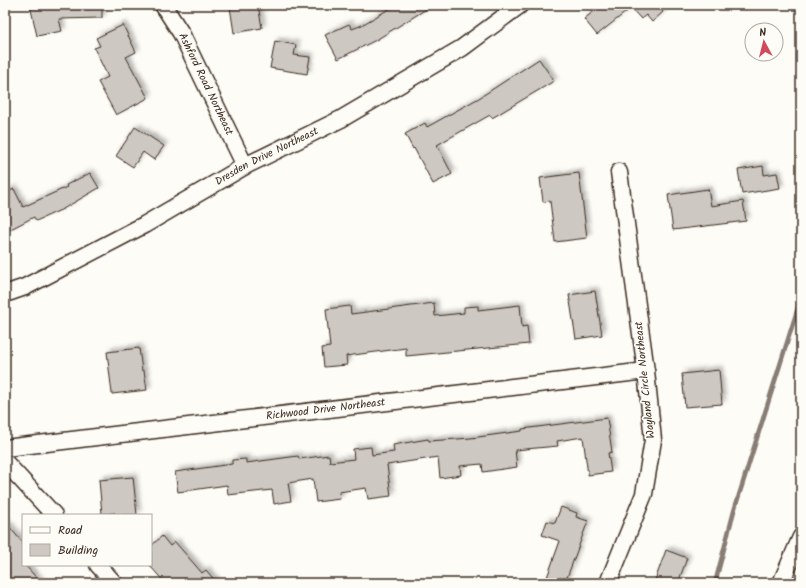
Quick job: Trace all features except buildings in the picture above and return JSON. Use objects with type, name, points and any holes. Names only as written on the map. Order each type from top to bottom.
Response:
[{"type":"street","name":"Ashford Road Northeast","points":[[163,5],[181,33],[245,166]]},
{"type":"street","name":"Dresden Drive Northeast","points":[[5,294],[25,287],[144,225],[245,166],[348,115],[462,48],[520,5]]},
{"type":"street","name":"Wayland Circle Northeast","points":[[608,583],[644,494],[653,440],[646,371],[619,172]]},
{"type":"street","name":"Richwood Drive Northeast","points":[[5,448],[646,371]]},
{"type":"street","points":[[5,462],[53,514]]},
{"type":"street","points":[[781,583],[801,537]]},
{"type":"street","points":[[99,566],[114,583]]},
{"type":"waterway","points":[[715,583],[734,511],[801,298]]}]
